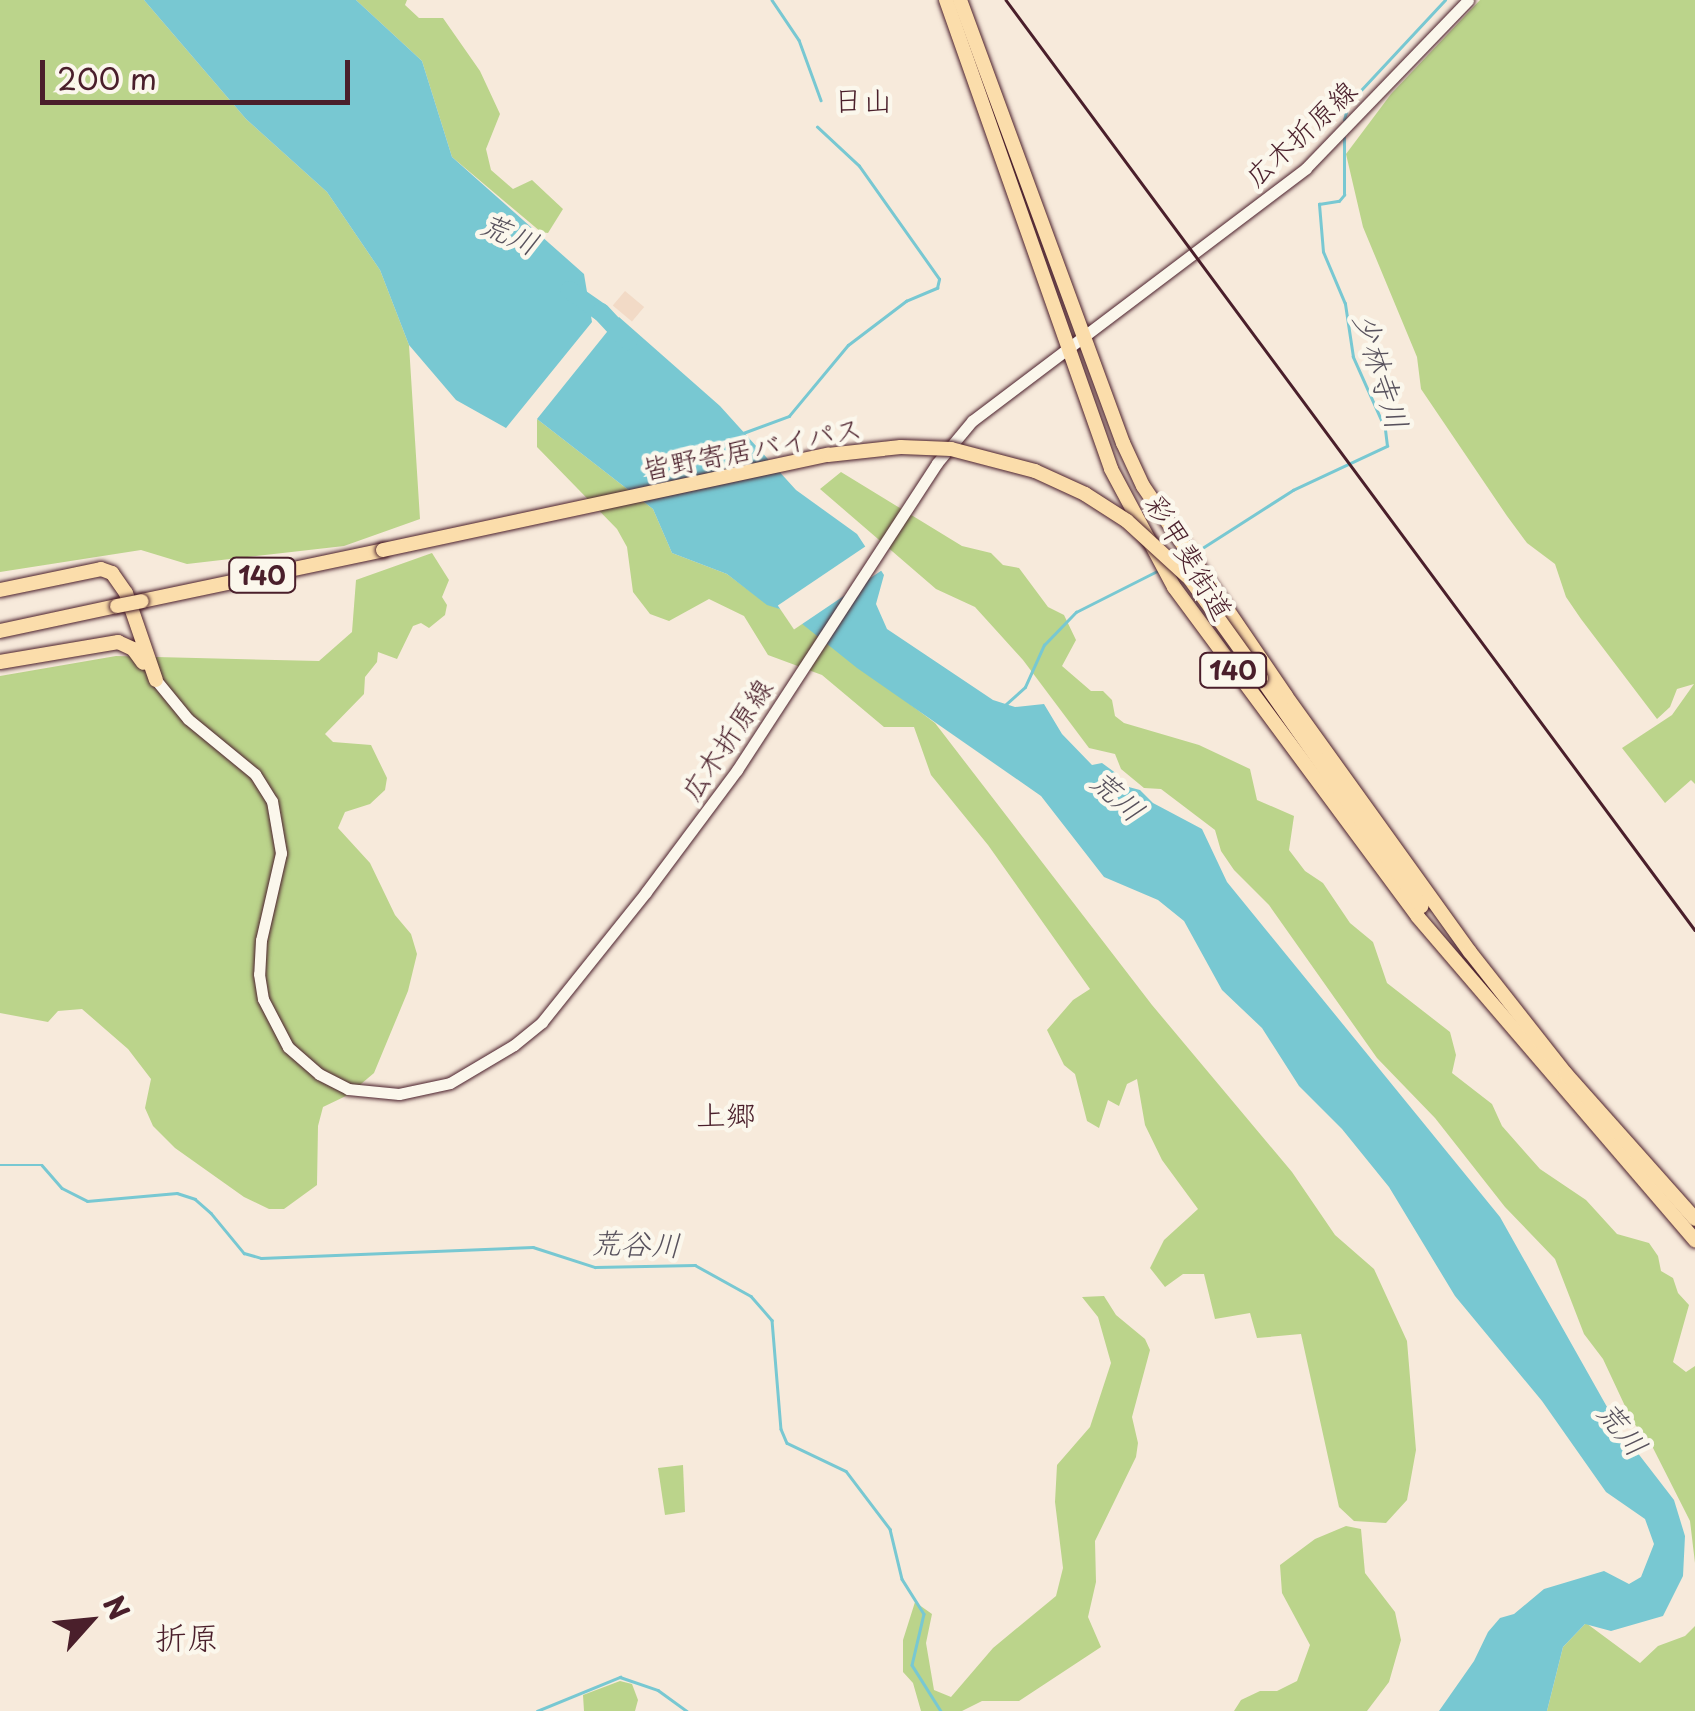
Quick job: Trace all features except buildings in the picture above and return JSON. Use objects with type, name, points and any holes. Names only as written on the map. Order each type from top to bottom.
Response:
[{"type":"highway","name":"彩甲斐街道","points":[[946,0],[1112,468],[1164,570],[1204,631],[1418,918],[1465,958],[1695,1219]]},
{"type":"highway","name":"彩甲斐街道","points":[[960,0],[1137,475],[1180,545],[1465,958],[1565,1093],[1695,1240]]},
{"type":"highway","name":"皆野寄居バイパス","points":[[0,630],[828,455],[901,447],[951,449],[1035,471],[1084,494],[1127,521],[1190,580],[1363,823],[1465,958]]},
{"type":"highway","points":[[1164,570],[1169,551],[1180,545]]},
{"type":"highway","points":[[0,590],[101,570],[112,573],[126,594],[156,680]]},
{"type":"highway","points":[[0,662],[118,642],[133,649],[156,680]]},
{"type":"main road","name":"広木折原線","points":[[156,680],[188,719],[255,774],[272,801],[281,853],[260,940],[259,974],[263,1000],[278,1033],[319,1074],[348,1089],[378,1095],[416,1093],[450,1083],[514,1045],[542,1022],[696,827],[907,510],[972,421],[1084,340],[1306,168],[1468,0]]},
{"type":"shaded area","points":[[625,291],[644,307],[632,322],[613,306]]},
{"type":"green space","points":[[0,0],[144,0],[246,119],[327,192],[380,270],[409,345],[420,519],[344,546],[187,564],[141,550],[0,572]]},
{"type":"green space","points":[[356,0],[407,0],[405,5],[419,18],[443,18],[480,71],[500,114],[486,149],[491,170],[513,189],[532,180],[563,209],[548,233],[541,232],[452,157],[422,61]]},
{"type":"green space","points":[[1480,0],[1695,0],[1695,784],[1691,780],[1665,803],[1622,748],[1672,715],[1694,684],[1677,689],[1670,707],[1657,719],[1566,597],[1555,564],[1527,543],[1421,389],[1417,357],[1363,227],[1346,154],[1391,94]]},
{"type":"green space","points":[[537,419],[653,509],[672,553],[727,574],[767,604],[786,611],[935,723],[1152,1005],[1292,1172],[1335,1235],[1374,1269],[1407,1341],[1416,1450],[1407,1500],[1386,1523],[1354,1521],[1339,1507],[1301,1334],[1257,1338],[1250,1313],[1215,1319],[1204,1274],[1183,1274],[1165,1287],[1150,1268],[1164,1240],[1198,1209],[1162,1160],[1145,1125],[1137,1079],[1127,1084],[1119,1106],[1108,1100],[1099,1128],[1087,1121],[1075,1074],[1064,1065],[1047,1030],[1073,1000],[1090,989],[988,845],[931,775],[914,727],[884,727],[822,675],[768,655],[744,616],[709,599],[669,621],[650,614],[633,592],[627,547],[617,529],[537,447]]},
{"type":"green space","points":[[841,472],[962,546],[991,553],[1003,565],[1019,568],[1048,607],[1064,615],[1076,640],[1062,666],[1091,691],[1103,691],[1112,700],[1115,716],[1124,723],[1199,745],[1250,769],[1257,800],[1294,816],[1289,850],[1305,871],[1323,883],[1350,923],[1373,942],[1387,983],[1450,1032],[1456,1055],[1452,1073],[1492,1104],[1502,1126],[1540,1169],[1586,1200],[1617,1234],[1649,1243],[1658,1256],[1661,1271],[1673,1278],[1678,1293],[1689,1305],[1673,1362],[1686,1372],[1695,1366],[1695,1563],[1690,1521],[1651,1444],[1632,1421],[1603,1359],[1584,1334],[1555,1259],[1505,1207],[1435,1118],[1377,1058],[1269,905],[1234,870],[1221,851],[1215,830],[1161,789],[1144,788],[1121,769],[1115,754],[1089,748],[1023,660],[975,607],[936,589],[820,489]]},
{"type":"green space","points":[[432,553],[449,580],[442,597],[447,605],[445,615],[429,628],[421,623],[413,626],[397,659],[378,652],[377,662],[365,677],[364,694],[325,734],[333,742],[371,745],[387,778],[385,790],[370,804],[345,812],[338,828],[370,863],[395,915],[411,934],[417,954],[408,991],[374,1073],[348,1095],[323,1107],[318,1126],[317,1185],[284,1209],[269,1209],[244,1197],[175,1148],[153,1126],[145,1108],[151,1079],[128,1049],[82,1009],[58,1011],[48,1022],[0,1013],[0,676],[116,656],[319,661],[352,632],[356,580]]},
{"type":"green space","points":[[1104,1296],[1116,1315],[1145,1339],[1150,1350],[1132,1417],[1138,1443],[1136,1457],[1095,1541],[1096,1582],[1088,1617],[1101,1647],[1019,1701],[982,1701],[962,1711],[921,1711],[913,1683],[903,1672],[903,1640],[915,1602],[932,1614],[926,1643],[934,1690],[951,1697],[993,1648],[1056,1596],[1063,1568],[1055,1502],[1057,1465],[1090,1427],[1111,1363],[1098,1317],[1082,1297]]},
{"type":"green space","points":[[683,1465],[685,1512],[665,1515],[658,1468]]},
{"type":"green space","points":[[1346,1526],[1361,1529],[1365,1573],[1395,1612],[1401,1640],[1389,1682],[1367,1711],[1234,1711],[1241,1700],[1260,1691],[1277,1691],[1297,1681],[1310,1645],[1282,1593],[1280,1565],[1315,1539]]},
{"type":"green space","points":[[1586,1623],[1640,1663],[1658,1646],[1685,1636],[1695,1626],[1695,1711],[1547,1711],[1563,1647]]},
{"type":"green space","points":[[620,1681],[632,1684],[638,1700],[635,1711],[584,1711],[583,1695]]},
{"type":"water","points":[[144,0],[356,0],[422,61],[452,157],[584,274],[592,322],[506,428],[456,400],[409,345],[380,270],[327,192],[246,119]]},
{"type":"water","points":[[619,317],[720,406],[796,490],[857,534],[884,575],[876,604],[887,629],[993,700],[1015,707],[1044,704],[1062,734],[1092,765],[1102,763],[1117,774],[1121,785],[1140,790],[1153,803],[1202,829],[1227,882],[1500,1217],[1620,1430],[1674,1500],[1685,1536],[1683,1576],[1663,1616],[1611,1631],[1585,1624],[1563,1647],[1547,1711],[1439,1711],[1500,1618],[1514,1614],[1544,1589],[1604,1571],[1629,1584],[1641,1577],[1654,1544],[1645,1519],[1606,1492],[1542,1401],[1455,1296],[1389,1187],[1342,1129],[1299,1086],[1262,1028],[1222,990],[1184,921],[1158,900],[1104,877],[1041,796],[857,668],[786,611],[767,605],[727,574],[672,553],[653,509],[537,419]]},
{"type":"pier","points":[[869,544],[885,568],[794,630],[778,606]]},
{"type":"waterway","points":[[772,0],[799,40],[821,100]]},
{"type":"waterway","name":"少林寺川","points":[[1344,120],[1348,104],[1445,0]]},
{"type":"waterway","points":[[743,433],[789,416],[848,345],[906,301],[937,288],[939,279],[859,166],[817,127]]},
{"type":"waterway","name":"少林寺川","points":[[1196,552],[1293,490],[1387,446],[1385,429],[1353,357],[1345,304],[1323,252],[1319,204],[1339,201],[1344,195],[1344,138]]},
{"type":"waterway","name":"荒川","points":[[569,290],[601,312],[628,341]]},
{"type":"waterway","name":"少林寺川","points":[[1004,706],[1025,687],[1044,645],[1076,612],[1157,571]]},
{"type":"waterway","name":"荒谷川","points":[[0,1165],[42,1165],[62,1188],[87,1201],[177,1193],[195,1199],[244,1253],[261,1258],[533,1247],[595,1267],[695,1265],[751,1296],[772,1320],[781,1429],[787,1443],[846,1471],[890,1529],[902,1579],[924,1614],[912,1665],[941,1711]]},
{"type":"waterway","points":[[537,1711],[620,1677],[658,1690],[687,1711]]},
{"type":"railway","points":[[1006,0],[1695,930]]},
{"type":"district","name":"日山","points":[[863,99]]},
{"type":"district","name":"上郷","points":[[726,1114]]},
{"type":"district","name":"折原","points":[[187,1636]]}]
